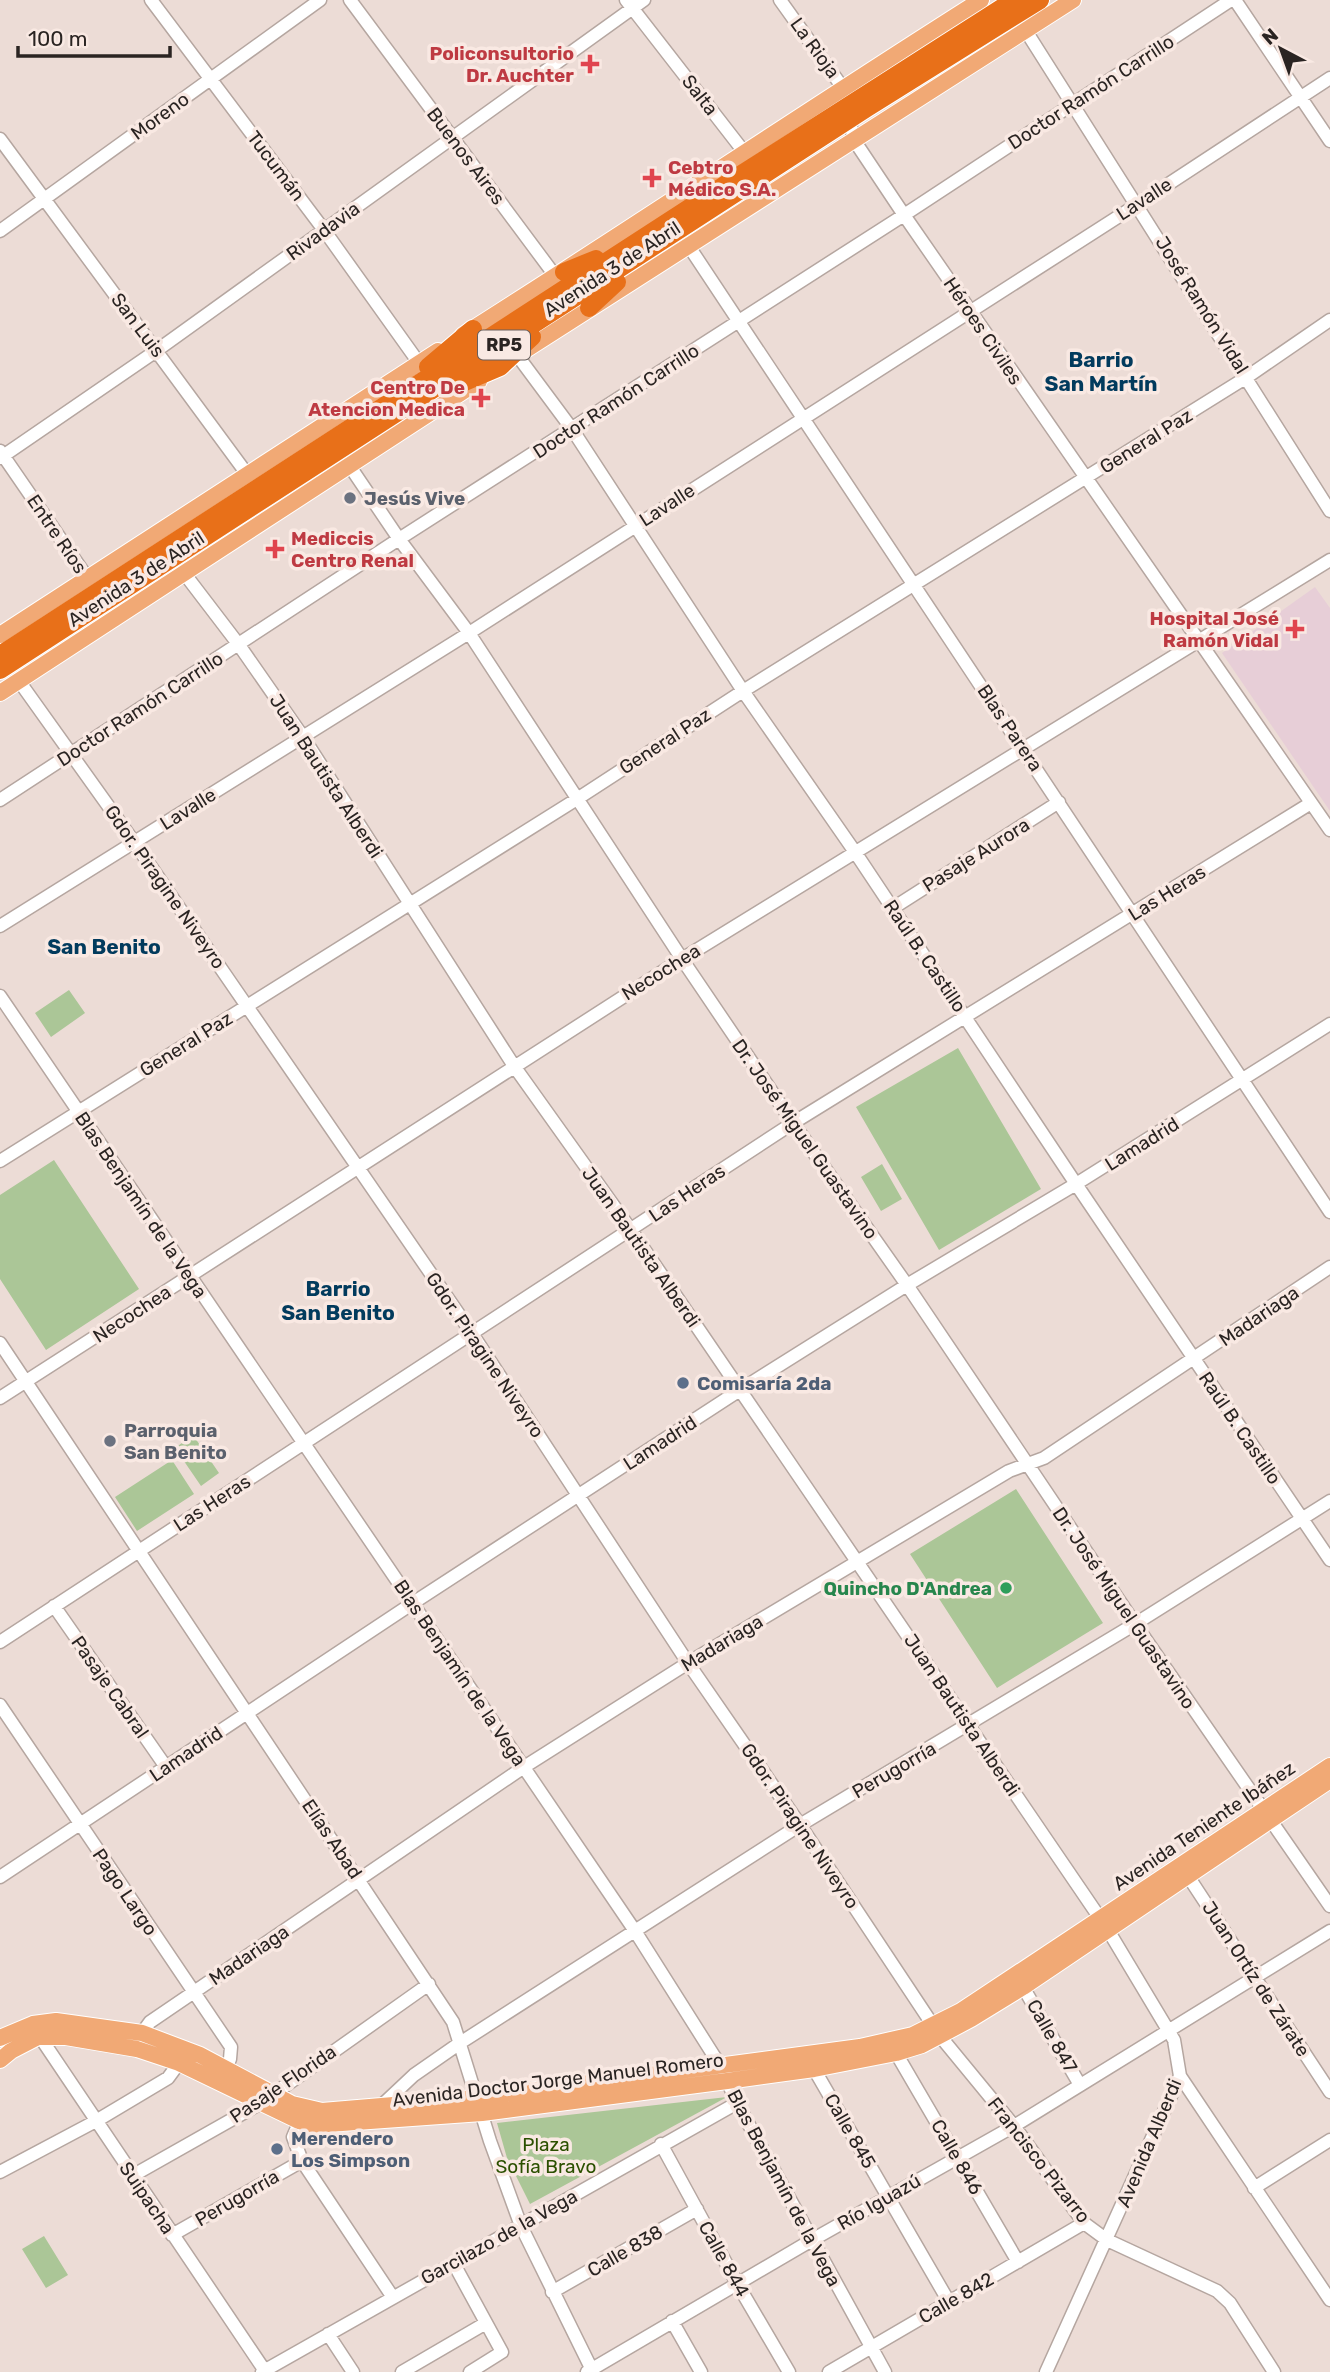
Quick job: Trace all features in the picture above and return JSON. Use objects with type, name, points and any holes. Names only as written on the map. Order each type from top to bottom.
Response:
[{"type":"highway","name":"Avenida 3 de Abril","points":[[707,205],[1018,4],[1040,0]]},
{"type":"highway","points":[[337,454],[433,383],[500,367],[571,296],[592,261],[707,205]]},
{"type":"highway","points":[[571,296],[611,287],[656,255],[707,205]]},
{"type":"highway","name":"Avenida 3 de Abril","points":[[433,383],[571,296]]},
{"type":"highway","points":[[337,454],[433,383],[473,328]]},
{"type":"highway","name":"Avenida 3 de Abril","points":[[3,665],[260,494],[337,454]]},
{"type":"main road","name":"Avenida 3 de Abril","points":[[473,328],[571,296],[688,245],[843,88],[981,0]]},
{"type":"main road","name":"Avenida 3 de Abril","points":[[500,367],[517,355],[571,296],[758,172],[854,140],[1073,0]]},
{"type":"main road","name":"Avenida 3 de Abril","points":[[0,635],[101,598],[184,573],[260,494],[433,383]]},
{"type":"main road","name":"Avenida 3 de Abril","points":[[0,693],[19,681],[101,598]]},
{"type":"main road","name":"Avenida Teniente Ibáñez","points":[[1104,1925],[1267,1815],[1330,1766]]},
{"type":"main road","name":"Avenida Teniente Ibáñez","points":[[1267,1815],[1330,1780]]},
{"type":"main road","name":"Avenida Doctor Jorge Manuel Romero","points":[[724,2074],[814,2069],[896,2053],[1023,1987],[1104,1925]]},
{"type":"main road","name":"Avenida Doctor Jorge Manuel Romero","points":[[2,2045],[36,2031],[71,2022],[200,2055],[223,2075],[302,2115],[314,2125],[332,2125],[724,2074],[937,2031],[1018,1975],[1104,1925]]},
{"type":"main road","name":"Avenida Doctor Jorge Manuel Romero","points":[[139,2041],[179,2063],[223,2075]]},
{"type":"main road","name":"Avenida Doctor Jorge Manuel Romero","points":[[302,2115],[381,2106],[480,2105]]},
{"type":"street","name":"Tucumán","points":[[150,0],[324,230],[433,383]]},
{"type":"street","name":"Moreno","points":[[0,231],[320,0]]},
{"type":"street","name":"Buenos Aires","points":[[350,0],[571,296]]},
{"type":"street","name":"Rivadavia","points":[[1,455],[156,351],[452,138],[629,4],[645,0]]},
{"type":"street","name":"La Rioja","points":[[780,0],[843,88],[854,140]]},
{"type":"street","points":[[1233,0],[1330,141]]},
{"type":"street","name":"Doctor Ramón Carrillo","points":[[0,800],[1233,0]]},
{"type":"street","name":"Salta","points":[[629,4],[758,172]]},
{"type":"street","name":"José Ramón Vidal","points":[[1018,4],[1026,31],[1330,511]]},
{"type":"street","name":"Lavalle","points":[[0,926],[469,633],[1330,78]]},
{"type":"street","name":"San Luis","points":[[0,139],[260,494]]},
{"type":"street","name":"Héroes Civiles","points":[[854,140],[1330,830]]},
{"type":"street","name":"Blas Parera","points":[[688,245],[1059,802],[1241,1082],[1330,1212]]},
{"type":"street","name":"General Paz","points":[[0,1161],[577,799],[743,691],[1086,479],[1247,377],[1330,320]]},
{"type":"street","name":"Raúl B. Castillo","points":[[517,355],[572,429],[743,691],[893,908],[1330,1560]]},
{"type":"street","name":"Dr. José Miguel Guastavino","points":[[337,454],[469,633],[682,959],[1330,1906]]},
{"type":"street","name":"Entre Ríos","points":[[1,455],[101,598]]},
{"type":"street","name":"Necochea","points":[[0,1398],[682,959],[1330,560]]},
{"type":"street","name":"Juan Bautista Alberdi","points":[[184,573],[239,645],[303,737],[408,905],[514,1066],[632,1230],[1104,1925]]},
{"type":"street","name":"Gdor. Piragine Niveyro","points":[[19,681],[134,842],[471,1332],[688,1663],[937,2031]]},
{"type":"street","name":"Pasaje Aurora","points":[[893,908],[1059,802]]},
{"type":"street","name":"Las Heras","points":[[0,1642],[793,1123],[1311,803]]},
{"type":"street","name":"Blas Benjamín de la Vega","points":[[0,996],[635,1931],[724,2074],[737,2103],[885,2372]]},
{"type":"street","name":"Lamadrid","points":[[0,1877],[740,1390],[1241,1082],[1330,1024]]},
{"type":"street","name":"Madariaga","points":[[139,2041],[150,2022],[524,1767],[688,1663],[1009,1471],[1044,1458],[1330,1267]]},
{"type":"street","name":"Elías Abad","points":[[0,1343],[453,2022],[490,2141],[521,2226],[591,2371]]},
{"type":"street","name":"Perugorría","points":[[381,2106],[414,2075],[460,2043],[800,1825],[970,1725],[1330,1501]]},
{"type":"street","name":"Pasaje Cabral","points":[[54,1606],[166,1767]]},
{"type":"street","name":"Pago Largo","points":[[0,1705],[231,2048],[223,2075]]},
{"type":"street","name":"Juan Ortíz de Zárate","points":[[1185,1871],[1330,2092]]},
{"type":"street","name":"Avenida Alberdi","points":[[1046,2372],[1180,2076],[1174,2040],[1104,1925]]},
{"type":"street","name":"Río Iguazú","points":[[591,2371],[672,2321],[1014,2126],[1330,1931]]},
{"type":"street","name":"Pasaje Florida","points":[[132,2176],[266,2098],[429,1984]]},
{"type":"street","name":"Calle 847","points":[[1023,1987],[1080,2085]]},
{"type":"street","name":"Suipacha","points":[[36,2031],[263,2371]]},
{"type":"street","name":"Francisco Pizarro","points":[[937,2031],[1014,2126],[1084,2223],[1107,2239],[1217,2291],[1230,2303],[1274,2372]]},
{"type":"street","name":"Calle 846","points":[[896,2053],[1018,2262]]},
{"type":"street","points":[[0,2172],[96,2121],[168,2078],[179,2063]]},
{"type":"street","name":"Calle 845","points":[[814,2069],[948,2302]]},
{"type":"street","points":[[1180,2076],[1330,2300]]},
{"type":"street","name":"Garcilazo de la Vega","points":[[263,2371],[282,2367],[328,2334],[392,2296],[454,2264],[737,2103]]},
{"type":"street","points":[[302,2115],[293,2137],[302,2161],[392,2296]]},
{"type":"street","points":[[1254,2188],[1330,2140]]},
{"type":"street","name":"Calle 844","points":[[661,2144],[789,2372]]},
{"type":"street","name":"Perugorría","points":[[172,2235],[302,2161]]},
{"type":"street","name":"Calle 838","points":[[552,2292],[697,2209]]},
{"type":"street","name":"Calle 842","points":[[829,2372],[1084,2223]]},
{"type":"street","points":[[454,2264],[502,2352],[470,2372]]},
{"type":"street","points":[[672,2321],[701,2372]]},
{"type":"street","points":[[402,2372],[486,2323]]},
{"type":"street","points":[[328,2334],[353,2372]]},
{"type":"shaded area","points":[[1315,587],[1330,608],[1330,811],[1222,653]]},
{"type":"green space","points":[[69,990],[85,1013],[51,1037],[35,1013]]},
{"type":"green space","points":[[958,1048],[1041,1189],[939,1250],[856,1107]]},
{"type":"green space","points":[[54,1160],[139,1289],[46,1350],[0,1279],[0,1195]]},
{"type":"green space","points":[[882,1164],[902,1199],[881,1211],[861,1177]]},
{"type":"green space","points":[[193,1435],[219,1473],[201,1486],[175,1448]]},
{"type":"green space","points":[[172,1460],[194,1494],[137,1531],[115,1497]]},
{"type":"green space","name":"Quincho D'Andrea","points":[[1016,1489],[1103,1623],[997,1688],[910,1554]]},
{"type":"green space","name":"Plaza Sofía Bravo","points":[[727,2097],[530,2204],[507,2158],[497,2123]]},
{"type":"green space","points":[[44,2236],[68,2275],[46,2288],[22,2249]]},
{"type":"place","name":"Policonsultorio Dr. Auchter","points":[[590,64]]},
{"type":"place","name":"Cebtro Médico S.A.","points":[[652,178]]},
{"type":"place","name":"Centro De Atencion Medica","points":[[481,398]]},
{"type":"place","name":"Jesús Vive","points":[[350,498]]},
{"type":"place","name":"Mediccis Centro Renal","points":[[275,549]]},
{"type":"place","name":"Hospital José Ramón Vidal","points":[[1295,629]]},
{"type":"place","name":"Comisaría 2da","points":[[683,1383]]},
{"type":"place","name":"Parroquia San Benito","points":[[110,1441]]},
{"type":"place","name":"Quincho D'Andrea","points":[[1006,1588]]},
{"type":"place","name":"Merendero Los Simpson","points":[[277,2149]]},
{"type":"district","name":"Barrio San Martín","points":[[1101,371]]},
{"type":"district","name":"San Benito","points":[[104,946]]},
{"type":"district","name":"Barrio San Benito","points":[[338,1300]]}]
